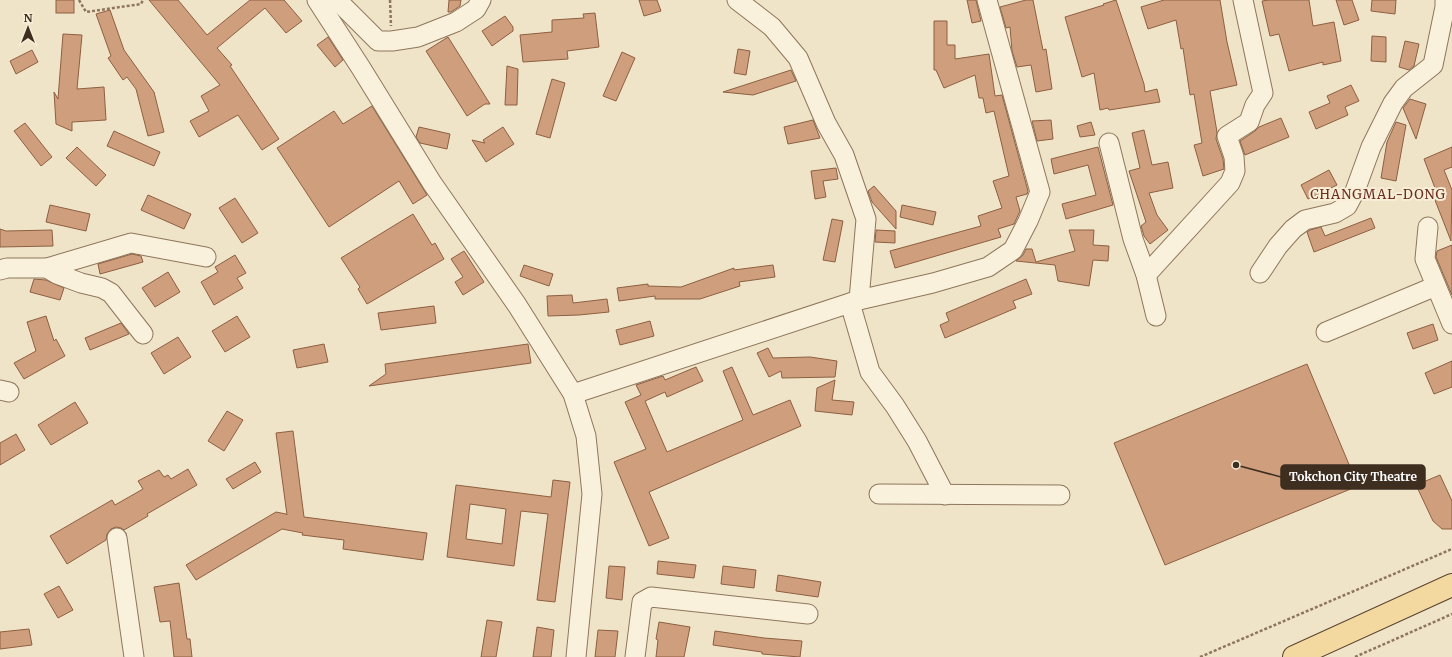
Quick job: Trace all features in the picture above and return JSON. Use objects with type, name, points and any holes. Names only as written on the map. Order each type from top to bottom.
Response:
[{"type":"main road","points":[[1294,657],[1452,585]]},
{"type":"street","points":[[317,0],[432,183],[517,305],[573,394],[586,436],[592,494],[576,657]]},
{"type":"street","points":[[334,0],[342,5],[378,41],[392,41],[418,37],[456,22],[476,9],[481,0]]},
{"type":"street","points":[[737,0],[772,27],[798,58],[826,123],[844,155],[866,219],[854,301],[870,372],[895,406],[917,442],[944,495]]},
{"type":"street","points":[[573,394],[854,301],[933,283],[988,267],[1013,250],[1028,221],[1040,192],[987,0]]},
{"type":"street","points":[[1146,275],[1230,183],[1235,171],[1234,157],[1227,136],[1249,122],[1255,105],[1263,93],[1243,0]]},
{"type":"street","points":[[1260,273],[1278,246],[1292,229],[1305,220],[1335,213],[1347,206],[1355,191],[1371,147],[1393,103],[1404,88],[1433,65],[1447,5]]},
{"type":"street","points":[[1109,143],[1133,239],[1146,275],[1156,316]]},
{"type":"street","points":[[1428,227],[1425,259],[1452,324]]},
{"type":"street","points":[[0,270],[7,268],[47,268],[131,243],[206,257]]},
{"type":"street","points":[[47,268],[56,274],[81,283],[102,288],[111,293],[143,334]]},
{"type":"street","points":[[1326,332],[1436,286]]},
{"type":"street","points":[[878,494],[1060,495]]},
{"type":"street","points":[[116,538],[134,657]]},
{"type":"street","points":[[635,657],[642,602],[652,598],[808,614]]},
{"type":"path","points":[[79,0],[86,12],[141,4],[143,0]]},
{"type":"path","points":[[390,0],[392,41]]},
{"type":"path","points":[[1200,657],[1452,549]]},
{"type":"path","points":[[1355,657],[1452,614]]},
{"type":"building","points":[[56,0],[74,0],[74,13],[56,13]]},
{"type":"building","points":[[149,0],[178,0],[207,35],[250,0],[284,0],[302,21],[286,33],[265,8],[217,48],[232,65],[230,66],[279,139],[262,150],[238,115],[199,137],[190,121],[209,111],[201,96],[220,85]]},
{"type":"building","points":[[449,0],[461,0],[460,6],[451,12],[448,12]]},
{"type":"building","points":[[639,0],[657,0],[661,11],[644,16]]},
{"type":"building","points":[[967,0],[976,0],[981,21],[972,23]]},
{"type":"building","points":[[1026,0],[1033,0],[1043,50],[1046,49],[1052,89],[1036,92],[1031,65],[1017,67],[1012,51],[1010,27],[1006,28],[1000,7]]},
{"type":"building","points":[[1116,0],[1144,84],[1145,92],[1157,89],[1160,102],[1100,110],[1094,73],[1082,77],[1065,17]]},
{"type":"building","points":[[1164,0],[1220,0],[1227,42],[1237,85],[1210,91],[1217,132],[1216,139],[1223,159],[1224,169],[1203,176],[1194,145],[1202,143],[1194,94],[1190,95],[1183,48],[1181,49],[1176,20],[1148,29],[1141,7]]},
{"type":"building","points":[[1309,0],[1313,26],[1334,22],[1341,61],[1323,65],[1323,62],[1289,71],[1279,34],[1270,36],[1262,1]]},
{"type":"building","points":[[1336,0],[1352,0],[1359,20],[1344,25]]},
{"type":"building","points":[[1372,0],[1396,0],[1395,14],[1371,11]]},
{"type":"building","points":[[110,10],[124,50],[154,92],[164,132],[148,136],[136,89],[127,77],[123,80],[108,58],[111,56],[96,14]]},
{"type":"building","points":[[595,13],[599,47],[567,51],[568,59],[523,62],[520,35],[552,32],[552,20],[584,18],[583,14]]},
{"type":"building","points":[[505,16],[513,27],[513,31],[492,46],[482,31]]},
{"type":"building","points":[[934,21],[947,21],[947,45],[955,45],[955,59],[989,54],[995,96],[1002,95],[1028,191],[1027,194],[1016,197],[1020,211],[1014,224],[998,229],[1001,237],[895,268],[890,251],[981,226],[978,216],[1002,208],[993,181],[1009,176],[994,111],[986,113],[983,98],[979,98],[975,75],[944,88],[936,70],[934,70]]},
{"type":"building","points":[[63,34],[82,35],[77,89],[104,87],[106,120],[72,122],[72,131],[56,124],[54,92],[58,99]]},
{"type":"building","points":[[1372,36],[1386,37],[1386,62],[1371,61]]},
{"type":"building","points":[[328,37],[343,60],[335,67],[317,45]]},
{"type":"building","points":[[448,37],[490,104],[485,104],[467,116],[426,51]]},
{"type":"building","points":[[1405,41],[1419,44],[1414,66],[1409,70],[1399,67]]},
{"type":"building","points":[[738,49],[750,51],[746,75],[734,73]]},
{"type":"building","points":[[32,50],[38,62],[16,74],[10,61]]},
{"type":"building","points":[[622,52],[635,58],[616,101],[603,96]]},
{"type":"building","points":[[507,66],[518,69],[517,105],[505,105]]},
{"type":"building","points":[[791,70],[796,81],[753,95],[723,92]]},
{"type":"building","points":[[552,79],[565,83],[550,138],[536,134]]},
{"type":"building","points":[[1351,85],[1359,101],[1345,107],[1348,115],[1316,129],[1309,112],[1330,103],[1327,96]]},
{"type":"building","points":[[1410,99],[1426,104],[1416,139],[1403,108]]},
{"type":"building","points":[[372,106],[427,195],[413,204],[399,181],[329,227],[277,148],[334,111],[343,124]]},
{"type":"building","points":[[1281,118],[1289,137],[1245,155],[1240,141],[1259,127]]},
{"type":"building","points":[[813,120],[820,138],[788,144],[784,127]]},
{"type":"building","points":[[1051,120],[1053,139],[1037,141],[1032,121]]},
{"type":"building","points":[[1091,122],[1095,135],[1080,137],[1077,126]]},
{"type":"building","points":[[1396,122],[1406,125],[1396,181],[1381,178],[1387,142]]},
{"type":"building","points":[[25,123],[52,157],[41,166],[14,131]]},
{"type":"building","points":[[419,127],[450,134],[447,149],[420,143],[416,137]]},
{"type":"building","points":[[503,127],[514,144],[486,162],[472,140],[485,143],[483,140]]},
{"type":"building","points":[[1144,130],[1152,165],[1168,162],[1173,188],[1149,193],[1157,215],[1168,230],[1150,244],[1144,236],[1141,226],[1146,222],[1129,171],[1140,168],[1132,133]]},
{"type":"building","points":[[114,131],[160,152],[154,166],[107,146]]},
{"type":"building","points":[[77,147],[106,175],[96,186],[66,158]]},
{"type":"building","points":[[1098,147],[1113,205],[1066,219],[1062,204],[1096,195],[1088,165],[1054,174],[1051,159]]},
{"type":"building","points":[[1452,147],[1452,167],[1444,170],[1452,190],[1451,241],[1431,190],[1435,188],[1424,159]]},
{"type":"building","points":[[836,168],[838,179],[823,181],[826,197],[815,199],[811,171]]},
{"type":"building","points":[[1329,170],[1337,185],[1308,199],[1301,185]]},
{"type":"building","points":[[874,186],[896,211],[896,229],[872,202],[868,191]]},
{"type":"building","points":[[148,195],[191,214],[184,229],[141,210]]},
{"type":"building","points":[[235,198],[258,233],[242,243],[219,208]]},
{"type":"building","points":[[50,205],[90,214],[86,231],[46,222]]},
{"type":"building","points":[[902,205],[936,212],[933,225],[900,217]]},
{"type":"building","points":[[413,214],[432,245],[435,243],[444,259],[367,304],[358,289],[360,287],[341,258]]},
{"type":"building","points":[[1371,218],[1375,228],[1314,252],[1307,232],[1310,230],[1321,227],[1325,236]]},
{"type":"building","points":[[832,219],[843,221],[835,262],[823,260]]},
{"type":"building","points":[[0,229],[6,231],[52,230],[53,246],[0,247]]},
{"type":"building","points":[[876,230],[895,231],[895,243],[875,242]]},
{"type":"building","points":[[1069,230],[1094,230],[1093,245],[1109,246],[1108,261],[1093,260],[1089,286],[1058,281],[1055,265],[1016,261],[1023,255],[1026,249],[1032,249],[1036,262],[1075,251]]},
{"type":"building","points":[[1452,245],[1452,295],[1436,257],[1437,251]]},
{"type":"building","points":[[464,251],[484,282],[463,295],[455,282],[463,277],[451,259]]},
{"type":"building","points":[[132,254],[141,256],[143,262],[100,274],[98,264]]},
{"type":"building","points":[[235,255],[246,273],[237,278],[243,288],[214,305],[201,282],[218,272],[215,267]]},
{"type":"building","points":[[524,265],[553,274],[549,286],[520,276]]},
{"type":"building","points":[[773,265],[775,277],[739,282],[740,286],[700,299],[655,299],[655,296],[619,301],[617,288],[648,284],[648,286],[681,287],[734,268],[734,270]]},
{"type":"building","points":[[168,272],[180,292],[155,307],[142,288]]},
{"type":"building","points":[[34,279],[46,280],[64,288],[60,300],[30,292]]},
{"type":"building","points":[[1026,279],[1032,294],[1013,301],[1016,308],[945,338],[940,325],[949,321],[946,313]]},
{"type":"building","points":[[572,295],[573,303],[607,299],[609,312],[548,316],[547,296]]},
{"type":"building","points":[[434,306],[436,323],[381,330],[378,313]]},
{"type":"building","points":[[46,316],[54,341],[56,339],[65,356],[24,379],[14,363],[36,351],[27,322]]},
{"type":"building","points":[[237,316],[250,337],[225,352],[212,331]]},
{"type":"building","points":[[650,321],[654,336],[620,345],[616,330]]},
{"type":"building","points":[[121,323],[129,334],[90,350],[85,338]]},
{"type":"building","points":[[1433,324],[1438,340],[1413,349],[1407,333]]},
{"type":"building","points":[[178,337],[191,357],[164,374],[151,353]]},
{"type":"building","points":[[324,344],[328,362],[297,368],[293,350]]},
{"type":"building","points":[[528,344],[531,363],[369,386],[386,374],[385,364]]},
{"type":"building","points":[[768,348],[773,358],[810,357],[837,361],[835,377],[782,378],[781,371],[769,377],[757,353]]},
{"type":"building","points":[[1452,361],[1452,387],[1434,394],[1425,373]]},
{"type":"building","points":[[1307,364],[1358,486],[1165,565],[1114,443]]},
{"type":"building","points":[[696,367],[703,381],[667,397],[665,392],[645,401],[667,452],[743,420],[723,371],[732,367],[753,415],[790,400],[801,426],[649,492],[669,538],[649,546],[614,462],[646,449],[625,402],[641,395],[636,385],[663,376],[665,380]]},
{"type":"building","points":[[835,380],[832,400],[854,402],[852,415],[815,411],[817,388]]},
{"type":"building","points":[[75,402],[88,423],[51,445],[38,425]]},
{"type":"building","points":[[227,411],[243,420],[224,451],[208,441]]},
{"type":"building","points":[[293,431],[304,517],[427,533],[423,560],[343,549],[344,540],[302,535],[303,533],[282,529],[196,580],[186,565],[276,512],[287,515],[276,433]]},
{"type":"building","points":[[16,434],[25,450],[0,465],[0,443]]},
{"type":"building","points":[[255,462],[261,472],[233,489],[226,479]]},
{"type":"building","points":[[188,469],[197,485],[147,514],[148,516],[124,530],[116,527],[111,529],[107,534],[106,540],[67,564],[50,536],[112,500],[115,505],[143,489],[138,481],[159,470],[164,477],[168,475],[171,479]]},
{"type":"building","points":[[1440,475],[1452,501],[1452,529],[1442,529],[1433,521],[1416,485]]},
{"type":"building","points":[[553,480],[570,482],[555,602],[537,600],[548,514],[521,511],[514,566],[447,557],[456,485],[551,497]],"holes":[[[470,504],[506,509],[502,544],[466,539]]]},
{"type":"building","points":[[658,561],[696,565],[694,578],[657,574]]},
{"type":"building","points":[[609,566],[625,567],[622,600],[606,598]]},
{"type":"building","points":[[723,566],[756,570],[754,588],[721,584]]},
{"type":"building","points":[[778,575],[821,582],[818,597],[776,591]]},
{"type":"building","points":[[179,583],[187,639],[190,639],[192,657],[174,657],[170,621],[160,622],[154,587]]},
{"type":"building","points":[[59,586],[73,610],[58,618],[44,594]]},
{"type":"building","points":[[487,620],[502,622],[496,657],[481,657]]},
{"type":"building","points":[[659,622],[690,627],[684,657],[656,657],[658,640],[656,639]]},
{"type":"building","points":[[537,627],[554,630],[551,657],[533,657]]},
{"type":"building","points":[[29,629],[32,645],[0,649],[0,632]]},
{"type":"building","points":[[598,630],[618,631],[615,657],[595,657]]},
{"type":"building","points":[[715,631],[764,638],[802,641],[800,657],[762,654],[762,652],[713,645]]},
{"type":"place","name":"Tokchon City Theatre","points":[[1236,465]]},
{"type":"district","name":"CHANGMAL-DONG","points":[[1378,194]]}]
